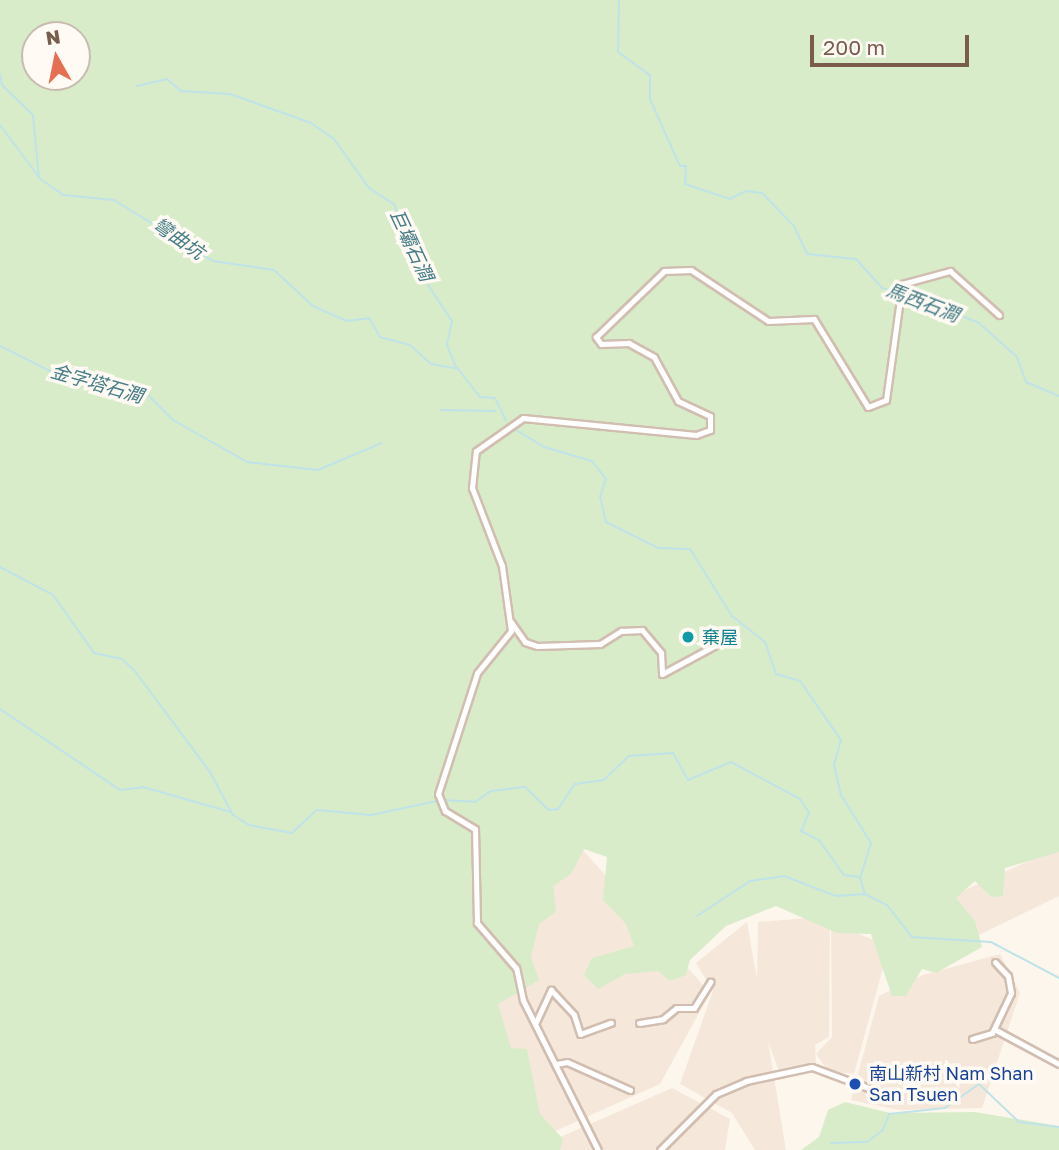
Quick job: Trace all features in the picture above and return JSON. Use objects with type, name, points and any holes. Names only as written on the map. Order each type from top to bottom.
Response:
[{"type":"street","points":[[598,1150],[535,1024],[514,965],[477,923],[475,829],[445,811],[438,794],[477,673],[509,634],[511,622],[502,566],[472,488],[481,444],[523,418],[696,435],[710,430],[710,416],[684,407],[654,358],[629,343],[601,344],[596,337],[657,274],[691,270],[768,321],[814,319],[869,407],[886,400],[902,284],[950,271],[999,315]]},
{"type":"street","points":[[511,622],[525,642],[537,646],[600,644],[621,631],[642,630],[661,653],[662,674],[714,646]]},
{"type":"street","points":[[972,1039],[994,1029],[1013,986],[995,962]]},
{"type":"street","points":[[639,1023],[663,1019],[676,1008],[694,1008],[710,982]]},
{"type":"street","points":[[535,1024],[551,990],[574,1015],[580,1034],[611,1023]]},
{"type":"street","points":[[994,1029],[1059,1064]]},
{"type":"street","points":[[556,1064],[567,1062],[630,1090]]},
{"type":"street","points":[[660,1150],[691,1126],[716,1094],[746,1081],[812,1067],[881,1093]]},
{"type":"shaded area","points":[[574,840],[710,993],[660,1084],[540,1138],[485,1012]]},
{"type":"shaded area","points":[[1059,847],[1059,896],[977,936],[943,900]]},
{"type":"shaded area","points":[[830,916],[829,1037],[815,1045],[816,1065],[778,1069],[768,1041],[786,1150],[755,1150],[732,1113],[680,1084],[713,991],[696,963],[747,922],[757,979],[758,922]]},
{"type":"shaded area","points":[[831,923],[889,946],[854,1074],[828,1071],[816,1054],[832,1037]]},
{"type":"shaded area","points":[[1000,954],[1020,993],[982,1108],[899,1110],[851,1100],[879,996],[923,975]]},
{"type":"shaded area","points":[[672,1088],[730,1119],[725,1150],[544,1150],[542,1145]]},
{"type":"green space","points":[[0,0],[1059,0],[1059,852],[1005,868],[1003,896],[991,897],[975,881],[956,898],[975,921],[982,947],[936,973],[922,969],[906,996],[892,996],[871,934],[837,933],[776,906],[726,926],[690,960],[686,975],[670,981],[658,971],[625,974],[598,989],[584,975],[592,958],[634,946],[626,924],[603,900],[607,857],[584,849],[571,874],[553,886],[556,912],[539,924],[531,957],[539,980],[498,1004],[511,1048],[527,1049],[540,1114],[563,1139],[560,1150],[0,1150]]},
{"type":"green space","points":[[845,1102],[890,1113],[975,1112],[1059,1126],[1059,1150],[801,1150],[819,1137],[828,1110]]},
{"type":"waterway","name":"馬西石澗","points":[[619,0],[618,52],[650,75],[650,99],[680,166],[686,166],[685,184],[730,199],[746,191],[762,193],[794,226],[807,254],[856,259],[882,288],[898,292]]},
{"type":"waterway","name":"彎曲坑","points":[[0,74],[2,85],[33,115],[39,178],[63,195],[114,200],[213,261],[274,270],[313,306],[346,321],[369,318],[380,337],[410,345],[431,364],[459,369]]},
{"type":"waterway","name":"巨壩石澗","points":[[137,86],[167,79],[181,91],[230,94],[311,123],[334,139],[369,188],[394,204],[426,282],[452,321],[447,345],[455,365],[480,397],[495,398],[506,421]]},
{"type":"waterway","name":"彎曲坑","points":[[0,125],[39,177]]},
{"type":"waterway","name":"馬西石澗","points":[[903,293],[979,323],[1017,357],[1026,382],[1059,396]]},
{"type":"waterway","name":"金字塔石澗","points":[[0,346],[56,374],[149,396],[173,420],[247,462],[318,470],[382,443]]},
{"type":"waterway","points":[[441,410],[496,411]]},
{"type":"waterway","points":[[511,427],[544,447],[592,461],[606,479],[600,496],[606,522],[658,548],[690,549],[732,616],[765,642],[776,674],[800,681],[841,740],[834,765],[841,795],[871,843],[860,878],[865,894]]},
{"type":"waterway","points":[[0,567],[53,595],[94,653],[122,659],[134,670],[210,772],[233,815],[249,825],[292,833],[317,810],[371,815],[441,800],[475,802],[491,791],[525,787],[549,810],[558,809],[575,784],[604,780],[629,756],[673,753],[688,780],[731,762],[800,799],[809,813],[801,831],[819,840],[844,875],[860,877]]},
{"type":"waterway","points":[[0,709],[120,790],[143,787],[231,812]]},
{"type":"waterway","points":[[697,916],[750,881],[784,876],[836,896],[865,894],[887,905],[912,937],[991,942],[1059,978]]},
{"type":"waterway","points":[[831,1143],[867,1142],[883,1130],[889,1114],[945,1108],[979,1084],[1019,1122],[1059,1127]]},
{"type":"place","name":"棄屋","points":[[688,637]]},
{"type":"place","name":"南山新村 Nam Shan San Tsuen","points":[[855,1084]]}]
